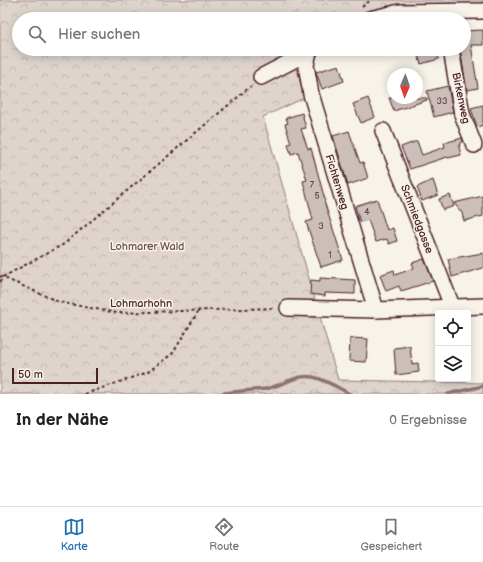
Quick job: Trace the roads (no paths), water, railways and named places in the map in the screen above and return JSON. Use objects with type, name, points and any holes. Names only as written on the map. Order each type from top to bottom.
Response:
[{"type":"street","points":[[471,12],[483,11]]},
{"type":"street","points":[[261,77],[301,56]]},
{"type":"street","name":"Fichtenweg","points":[[309,56],[306,65],[311,94],[376,310]]},
{"type":"street","name":"Birkenweg","points":[[452,56],[462,114],[474,145]]},
{"type":"street","name":"Schmiedgasse","points":[[383,131],[452,306]]},
{"type":"street","points":[[288,308],[376,310],[483,306]]},
{"type":"waterway","points":[[219,394],[265,389],[301,377],[313,377],[323,380],[350,394]]},
{"type":"waterway","points":[[448,394],[483,386]]},
{"type":"park label","name":"Lohmarer Wald","points":[[147,246]]}]
